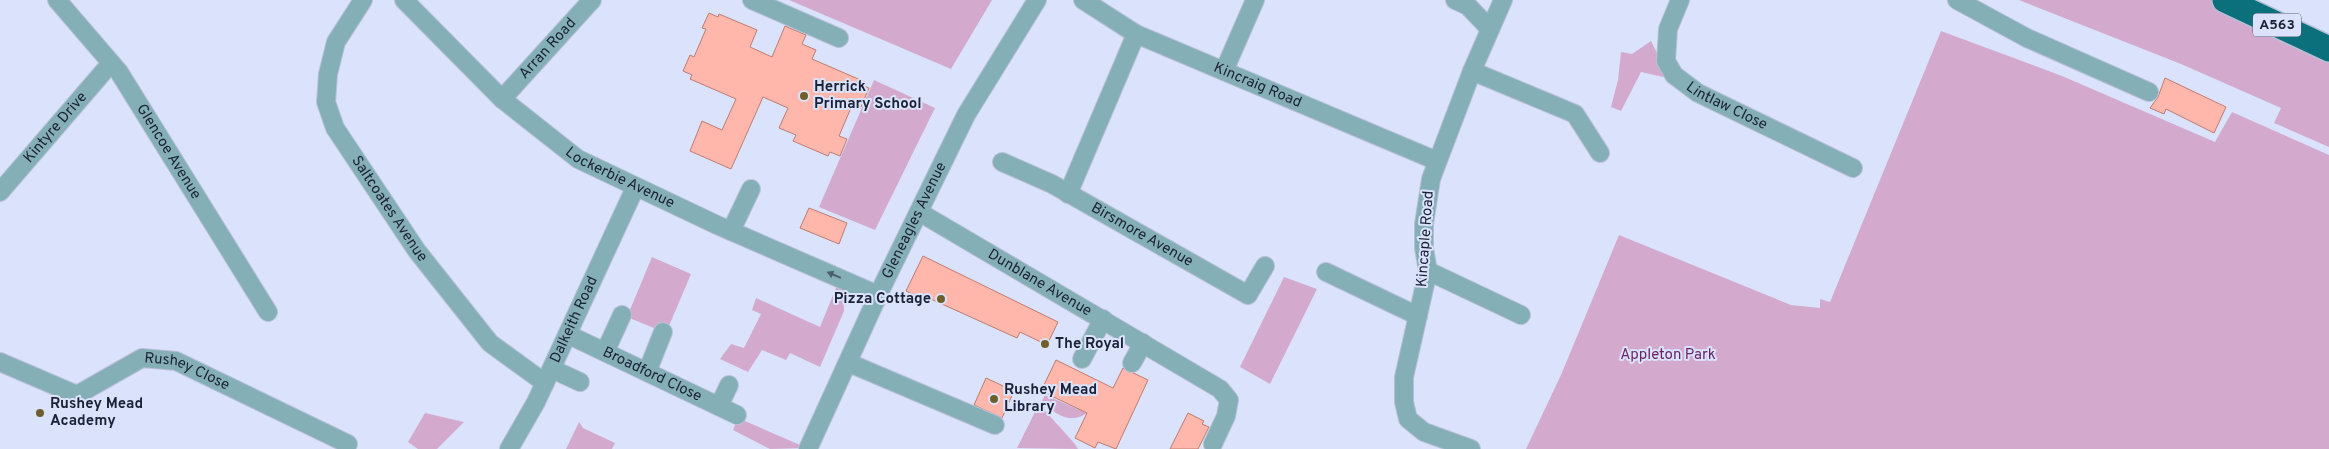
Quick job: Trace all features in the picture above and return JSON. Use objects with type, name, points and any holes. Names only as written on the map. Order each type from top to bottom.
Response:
[{"type":"highway","name":"A563","points":[[2226,0],[2329,49]]},
{"type":"street","name":"Glencoe Avenue","points":[[57,0],[119,72],[268,312]]},
{"type":"street","name":"Saltcoates Avenue","points":[[363,0],[336,42],[328,74],[326,102],[335,128],[417,251],[490,343],[548,376],[580,382]]},
{"type":"street","name":"Lockerbie Avenue","points":[[404,0],[502,99],[578,158],[635,188],[878,295]]},
{"type":"street","name":"Arran Road","points":[[502,99],[592,0]]},
{"type":"street","points":[[752,0],[839,38]]},
{"type":"street","name":"Gleneagles Avenue","points":[[808,449],[849,363],[878,295],[966,116],[1038,0]]},
{"type":"street","name":"Kincraig Road","points":[[1083,0],[1136,34],[1437,161]]},
{"type":"street","points":[[1224,71],[1255,0]]},
{"type":"street","points":[[1455,0],[1468,6],[1490,29]]},
{"type":"street","name":"Kincaple Road","points":[[1471,449],[1424,432],[1408,419],[1404,402],[1404,377],[1428,271],[1424,248],[1424,224],[1430,179],[1472,71],[1503,0]]},
{"type":"street","name":"Lintlaw Close","points":[[1680,0],[1668,29],[1666,61],[1674,75],[1698,93],[1853,168]]},
{"type":"street","points":[[1957,0],[2027,38],[2149,92]]},
{"type":"street","points":[[1068,194],[1136,34]]},
{"type":"street","name":"Kintyre Drive","points":[[0,192],[111,63]]},
{"type":"street","points":[[1472,71],[1575,114],[1600,153]]},
{"type":"street","name":"Birsmore Avenue","points":[[1002,162],[1068,194],[1248,295],[1265,266]]},
{"type":"street","name":"Dalkeith Road","points":[[509,449],[568,335],[635,188]]},
{"type":"street","points":[[731,231],[751,188]]},
{"type":"street","name":"Dunblane Avenue","points":[[919,212],[1220,389],[1229,400],[1226,416],[1213,444]]},
{"type":"street","points":[[1428,271],[1522,315]]},
{"type":"street","points":[[1326,272],[1418,316]]},
{"type":"street","points":[[605,352],[622,315]]},
{"type":"street","points":[[1082,359],[1102,319]]},
{"type":"street","points":[[647,372],[663,332]]},
{"type":"street","name":"Broadford Close","points":[[568,335],[737,415]]},
{"type":"street","points":[[1132,364],[1143,342]]},
{"type":"street","name":"Rushey Close","points":[[0,362],[77,395],[142,358],[176,361],[348,444]]},
{"type":"street","points":[[849,363],[996,425]]},
{"type":"street","points":[[719,406],[729,385]]},
{"type":"green space","points":[[789,0],[992,0],[951,69]]},
{"type":"green space","points":[[2019,0],[2214,0],[2329,54],[2329,147],[2274,123],[2281,108],[2181,64]]},
{"type":"green space","name":"Appleton Park","points":[[1941,31],[2062,76],[2215,142],[2232,112],[2329,155],[2329,449],[1526,449],[1561,375],[1619,235],[1791,305],[1820,308],[1820,299],[1830,302]]},
{"type":"green space","points":[[1651,41],[1667,73],[1663,77],[1641,72],[1621,111],[1611,107],[1618,80],[1621,52],[1632,54]]},
{"type":"green space","points":[[874,80],[935,108],[875,230],[819,207]]},
{"type":"green space","points":[[652,257],[691,274],[666,333],[627,317]]},
{"type":"green space","points":[[1284,277],[1317,289],[1270,384],[1240,367]]},
{"type":"green space","points":[[838,283],[843,286],[844,311],[820,367],[790,353],[786,360],[762,350],[748,372],[720,359],[731,344],[744,348],[761,314],[752,310],[756,298],[820,327]]},
{"type":"green space","points":[[1045,395],[1087,413],[1074,418],[1057,414],[1042,401]]},
{"type":"green space","points":[[1039,404],[1074,443],[1078,449],[1017,448]]},
{"type":"green space","points":[[425,413],[464,422],[437,449],[418,449],[408,442]]},
{"type":"green space","points":[[738,418],[807,448],[770,449],[733,430]]},
{"type":"green space","points":[[579,422],[583,428],[615,443],[612,449],[566,449]]},
{"type":"building","points":[[709,13],[718,17],[719,14],[757,30],[750,47],[772,57],[785,26],[806,35],[802,44],[816,50],[812,59],[863,81],[862,85],[869,88],[861,107],[853,103],[839,136],[847,139],[840,156],[830,152],[828,156],[793,141],[796,135],[779,128],[788,108],[763,97],[731,169],[690,151],[702,121],[722,130],[736,99],[690,79],[692,75],[683,71],[690,55],[694,57],[706,29],[702,28]]},
{"type":"building","points":[[2165,78],[2226,107],[2214,133],[2166,109],[2164,114],[2150,108],[2158,97]]},
{"type":"building","points":[[809,208],[847,223],[839,244],[800,228]]},
{"type":"building","points":[[923,256],[1058,322],[1047,345],[1020,332],[1017,338],[922,295],[920,298],[906,291]]},
{"type":"building","points":[[1056,360],[1113,388],[1123,368],[1148,380],[1116,449],[1098,442],[1095,448],[1075,438],[1087,413],[1041,391]]},
{"type":"building","name":"Rushey Mead Library","points":[[986,378],[1014,391],[1002,418],[974,405]]},
{"type":"building","points":[[1188,413],[1204,421],[1202,424],[1209,427],[1198,449],[1170,449]]},
{"type":"place","name":"Herrick Primary School","points":[[804,96]]},
{"type":"place","name":"Pizza Cottage","points":[[941,299]]},
{"type":"place","name":"The Royal","points":[[1045,344]]},
{"type":"place","name":"Rushey Mead Library","points":[[994,399]]},
{"type":"place","name":"Rushey Mead Academy","points":[[40,413]]}]
